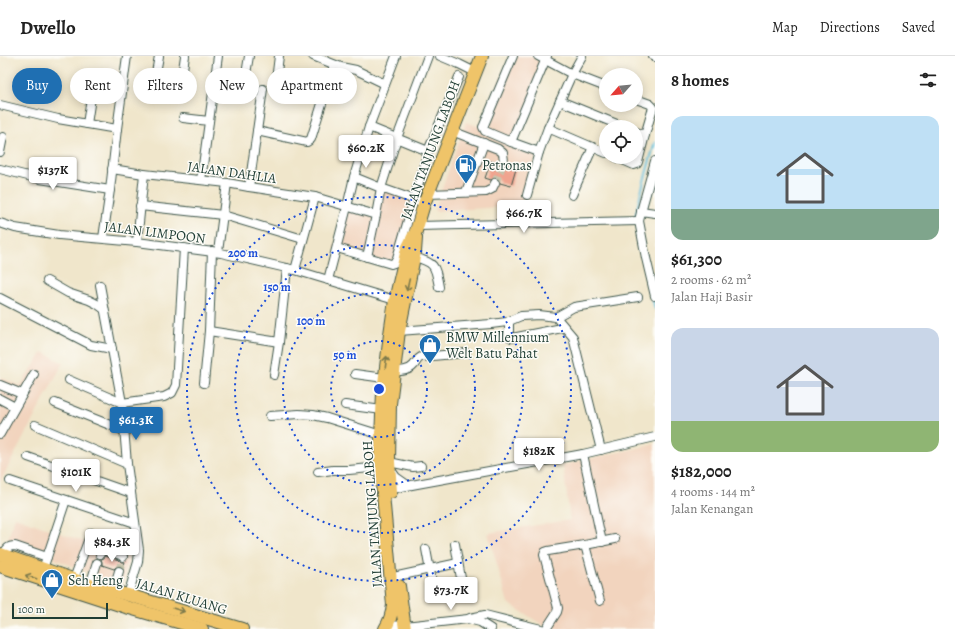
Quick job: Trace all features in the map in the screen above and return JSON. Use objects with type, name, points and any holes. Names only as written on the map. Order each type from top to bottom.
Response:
[{"type":"highway","name":"JALAN TANJUNG LABOH","points":[[387,627],[393,605],[387,466],[390,404],[400,301],[414,257],[422,199],[452,131],[482,56]]},
{"type":"highway","name":"JALAN TANJUNG LABOH","points":[[387,466],[381,434],[384,378],[400,301],[408,249],[417,228]]},
{"type":"highway","name":"JALAN TANJUNG LABOH","points":[[388,487],[396,564],[405,628]]},
{"type":"highway","name":"JALAN KLUANG","points":[[1,559],[45,563],[74,579],[90,585],[242,629]]},
{"type":"highway","name":"JALAN KLUANG","points":[[1,559],[96,597],[202,629]]},
{"type":"highway","points":[[128,595],[131,603],[156,611],[162,617]]},
{"type":"street","points":[[103,238],[127,56]]},
{"type":"street","points":[[157,68],[159,56]]},
{"type":"street","points":[[183,68],[185,56]]},
{"type":"street","points":[[201,180],[218,56]]},
{"type":"street","points":[[247,68],[249,56]]},
{"type":"street","points":[[278,68],[279,56]]},
{"type":"street","points":[[313,56],[334,65],[356,70],[385,84]]},
{"type":"street","points":[[328,280],[354,176],[369,127],[396,56]]},
{"type":"street","points":[[367,257],[381,188],[397,138],[428,56]]},
{"type":"street","points":[[440,56],[461,60],[475,72]]},
{"type":"street","points":[[513,56],[483,127],[485,131],[539,152]]},
{"type":"street","points":[[527,195],[539,152],[548,128],[572,74],[582,56]]},
{"type":"street","points":[[511,142],[544,57],[572,74],[599,84]]},
{"type":"street","points":[[257,131],[307,142],[311,139],[334,65]]},
{"type":"street","points":[[337,248],[391,264],[395,261],[422,199],[428,151],[459,77]]},
{"type":"street","points":[[248,187],[263,90]]},
{"type":"street","points":[[560,101],[607,120]]},
{"type":"street","points":[[643,101],[653,107],[643,143]]},
{"type":"street","points":[[87,124],[90,104]]},
{"type":"street","points":[[0,105],[58,120],[117,129]]},
{"type":"street","points":[[183,118],[208,121]]},
{"type":"street","points":[[369,127],[428,151]]},
{"type":"street","points":[[548,128],[599,150]]},
{"type":"street","points":[[452,131],[502,151],[504,161]]},
{"type":"street","points":[[0,152],[3,137]]},
{"type":"street","points":[[466,192],[484,143]]},
{"type":"street","points":[[572,195],[592,147]]},
{"type":"street","points":[[654,166],[641,211],[635,221],[655,296]]},
{"type":"street","points":[[0,169],[40,179],[110,190]]},
{"type":"street","name":"JALAN DAHLIA","points":[[112,169],[227,183],[315,197],[347,208],[376,215]]},
{"type":"street","points":[[136,242],[144,174]]},
{"type":"street","points":[[354,176],[381,188],[422,199],[466,192],[486,192],[492,189],[495,183]]},
{"type":"street","points":[[204,383],[215,252],[227,183]]},
{"type":"street","points":[[274,375],[291,269],[304,239],[315,197]]},
{"type":"street","points":[[140,206],[222,215],[304,239]]},
{"type":"street","points":[[641,211],[655,213]]},
{"type":"street","points":[[417,228],[635,221]]},
{"type":"street","name":"JALAN LIMPOON","points":[[0,223],[15,228],[59,235],[103,238],[215,252],[291,269],[400,301]]},
{"type":"street","points":[[69,380],[122,403],[164,397],[169,395],[175,389],[184,248]]},
{"type":"street","points":[[414,257],[427,260],[432,264],[436,272],[439,287]]},
{"type":"street","points":[[47,281],[68,293],[89,300],[104,309]]},
{"type":"street","points":[[100,285],[122,403],[127,464],[139,550],[138,562],[128,595]]},
{"type":"street","points":[[398,331],[491,324],[509,321],[521,316],[539,315],[556,317],[574,307],[638,297]]},
{"type":"street","points":[[0,298],[91,345],[112,349]]},
{"type":"street","points":[[556,317],[573,337],[600,450]]},
{"type":"street","points":[[509,321],[509,336],[512,338],[562,328]]},
{"type":"street","points":[[209,331],[279,342]]},
{"type":"street","points":[[394,371],[402,371],[410,368],[421,357],[466,353]]},
{"type":"street","points":[[0,434],[34,374]]},
{"type":"street","points":[[355,374],[384,378]]},
{"type":"street","points":[[0,385],[22,394]]},
{"type":"street","points":[[10,389],[2,400],[15,407]]},
{"type":"street","points":[[55,403],[125,431]]},
{"type":"street","points":[[345,405],[382,410]]},
{"type":"street","points":[[270,416],[299,414],[313,415],[381,434]]},
{"type":"street","points":[[35,425],[127,464]]},
{"type":"street","points":[[388,487],[396,488],[409,486],[583,454],[655,436]]},
{"type":"street","points":[[583,454],[602,542]]},
{"type":"street","points":[[28,457],[131,492]]},
{"type":"street","points":[[387,466],[396,477],[406,484]]},
{"type":"street","points":[[318,472],[387,466],[421,466]]},
{"type":"street","points":[[10,481],[135,523]]},
{"type":"street","points":[[388,487],[417,484]]},
{"type":"street","points":[[45,563],[66,500]]},
{"type":"street","points":[[74,579],[91,533]]},
{"type":"street","points":[[546,629],[558,608],[544,555],[545,552],[615,539]]},
{"type":"street","points":[[455,544],[462,584]]},
{"type":"street","points":[[585,545],[600,601]]},
{"type":"street","points":[[100,554],[102,549],[123,556],[123,558]]},
{"type":"street","points":[[426,549],[434,593]]},
{"type":"street","points":[[398,576],[458,563]]},
{"type":"street","points":[[90,585],[97,564]]},
{"type":"street","points":[[113,591],[118,570]]},
{"type":"street","points":[[387,627],[405,628],[484,616],[541,629]]},
{"type":"street","points":[[468,619],[480,622],[491,629]]},
{"type":"shaded area","points":[[510,56],[550,56],[513,141],[538,150],[521,206],[434,211],[466,122],[480,127]]},
{"type":"shaded area","points":[[380,186],[415,198],[395,264],[334,249],[345,205],[375,213]]},
{"type":"shaded area","points":[[43,352],[63,363],[0,482],[0,377],[20,386]]},
{"type":"shaded area","points":[[655,444],[655,629],[549,629],[508,603],[488,533],[570,520],[563,465]]},
{"type":"shaded area","points":[[15,517],[130,558],[121,585],[7,542]]},
{"type":"building","points":[[491,161],[502,166],[516,169],[511,186],[500,183],[497,178],[491,180],[485,178]]},
{"type":"building","points":[[105,556],[125,562],[123,567],[118,566],[114,569],[102,565],[101,559]]},
{"type":"waterway","points":[[635,218],[655,142]]},
{"type":"waterway","points":[[652,297],[655,309]]},
{"type":"tunnel","points":[[495,183],[504,161]]},
{"type":"tunnel","points":[[119,571],[123,557]]},
{"type":"place","name":"Petronas","points":[[466,184]]},
{"type":"place","name":"BMW Millennium Welt Batu Pahat","points":[[430,364]]},
{"type":"place","name":"Seh Heng","points":[[52,600]]}]
